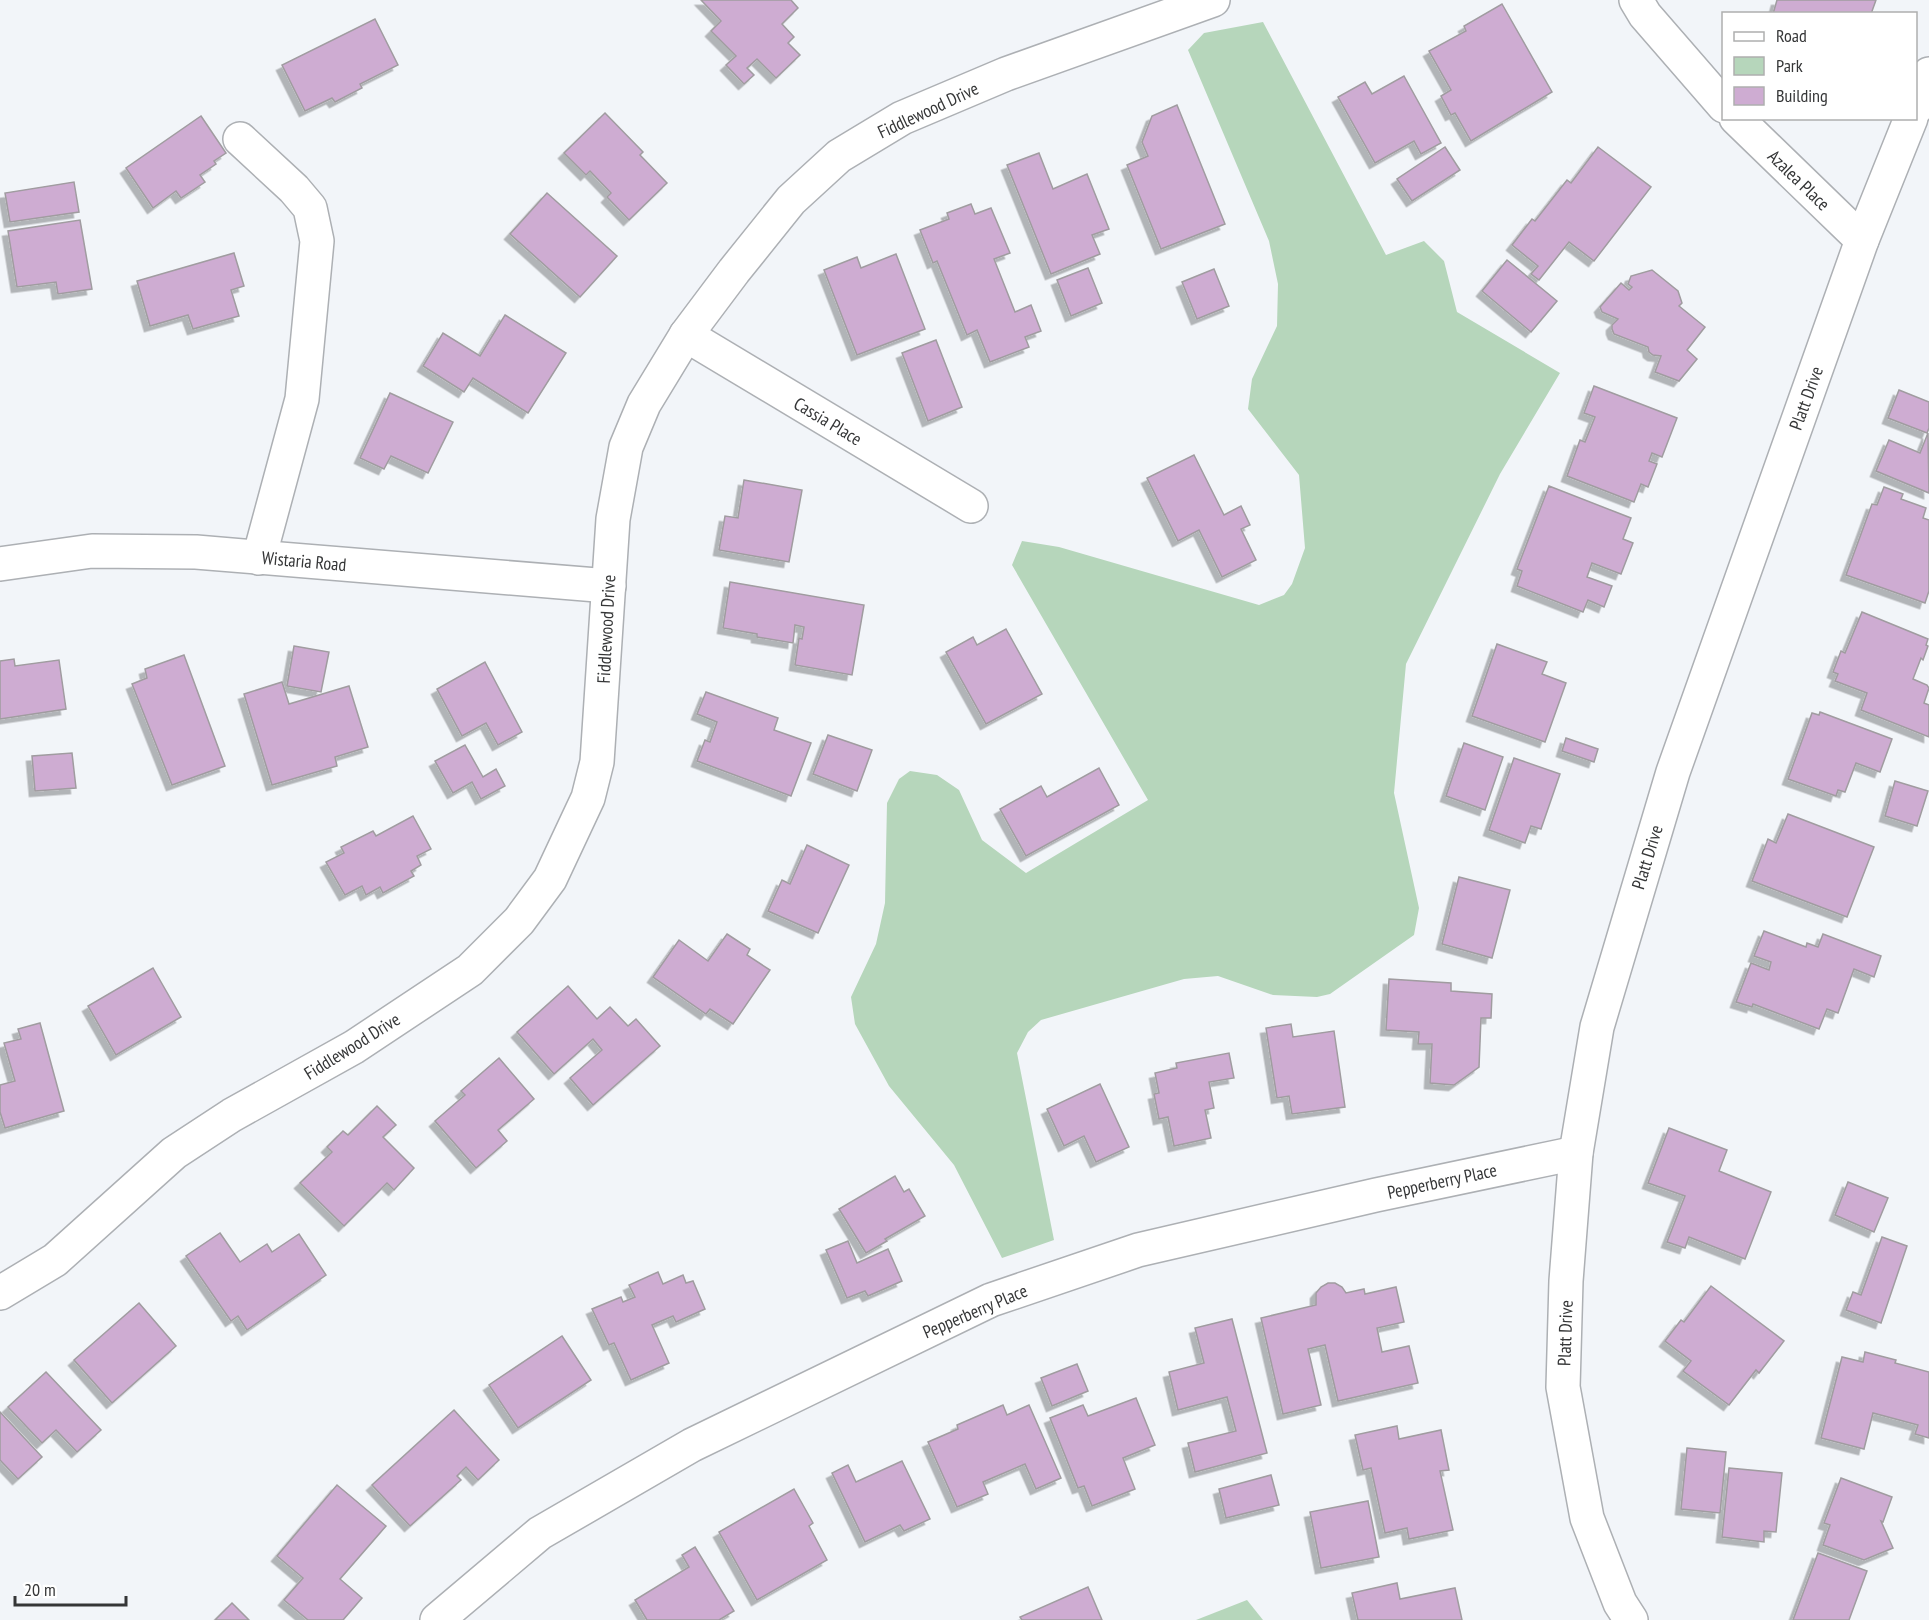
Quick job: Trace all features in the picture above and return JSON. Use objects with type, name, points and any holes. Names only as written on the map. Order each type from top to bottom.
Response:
[{"type":"street","name":"Fiddlewood Drive","points":[[0,1293],[56,1260],[174,1153],[232,1115],[354,1047],[470,970],[519,921],[550,879],[588,798],[597,762],[613,519],[626,447],[644,404],[686,335],[791,200],[839,156],[902,118],[996,78],[1213,0]]},
{"type":"street","points":[[1636,0],[1653,24],[1722,104]]},
{"type":"street","points":[[1917,105],[1929,74]]},
{"type":"street","name":"Azalea Place","points":[[1738,120],[1862,240]]},
{"type":"street","name":"Platt Drive","points":[[1631,1620],[1620,1603],[1587,1518],[1563,1387],[1566,1281],[1576,1152],[1597,1027],[1673,772],[1862,240],[1910,120]]},
{"type":"street","points":[[240,139],[294,189],[310,208],[317,241],[302,399],[259,558]]},
{"type":"street","name":"Cassia Place","points":[[686,335],[971,506]]},
{"type":"street","name":"Wistaria Road","points":[[0,564],[92,551],[196,552],[609,586]]},
{"type":"street","name":"Pepperberry Place","points":[[437,1620],[540,1533],[692,1444],[992,1300],[1138,1250],[1576,1152]]},
{"type":"green space","points":[[1263,22],[1386,255],[1424,241],[1444,261],[1457,312],[1560,373],[1500,474],[1406,664],[1394,793],[1419,908],[1414,935],[1330,994],[1317,997],[1273,995],[1218,976],[1184,979],[1041,1020],[1028,1032],[1017,1053],[1054,1240],[1002,1258],[954,1165],[889,1086],[855,1024],[851,997],[876,944],[885,903],[887,803],[899,779],[910,771],[937,775],[959,790],[982,840],[1026,873],[1148,800],[1012,565],[1022,541],[1059,547],[1259,605],[1284,595],[1292,584],[1305,548],[1299,475],[1248,409],[1252,379],[1277,326],[1278,284],[1269,241],[1188,50],[1204,33]]},
{"type":"green space","points":[[1247,1600],[1263,1620],[1196,1620]]},
{"type":"building","points":[[701,0],[791,0],[798,8],[782,24],[794,37],[788,43],[800,55],[776,78],[757,59],[747,68],[754,75],[744,84],[726,65],[736,56],[711,31],[721,21]]},
{"type":"building","points":[[1777,0],[1876,0],[1872,12],[1774,12]]},
{"type":"building","points":[[1502,4],[1552,92],[1471,141],[1455,113],[1451,115],[1441,96],[1451,90],[1429,51],[1466,31],[1464,26]]},
{"type":"building","points":[[375,19],[398,65],[360,84],[362,88],[335,102],[332,98],[305,111],[282,65]]},
{"type":"building","points":[[1404,76],[1441,143],[1421,154],[1414,141],[1375,163],[1338,97],[1365,82],[1372,94]]},
{"type":"building","points":[[1177,105],[1225,224],[1161,249],[1127,165],[1148,156],[1142,142],[1152,116]]},
{"type":"building","points":[[605,113],[643,152],[640,155],[667,183],[629,220],[607,197],[611,193],[590,171],[586,175],[564,153]]},
{"type":"building","points":[[201,116],[226,153],[214,161],[216,164],[200,175],[205,182],[181,198],[176,191],[153,208],[126,168]]},
{"type":"building","points":[[1445,147],[1460,170],[1412,201],[1397,179]]},
{"type":"building","points":[[1598,147],[1651,187],[1594,261],[1569,242],[1539,280],[1531,274],[1538,266],[1512,245],[1532,219],[1535,221],[1567,180],[1571,183]]},
{"type":"building","points":[[1039,153],[1053,189],[1087,174],[1109,229],[1092,235],[1100,254],[1051,274],[1007,165]]},
{"type":"building","points":[[74,182],[79,212],[10,222],[5,193]]},
{"type":"building","points":[[547,193],[617,256],[580,297],[510,234]]},
{"type":"building","points":[[971,204],[975,214],[991,208],[1010,253],[994,259],[1015,312],[1031,305],[1041,331],[1025,337],[1029,347],[990,362],[977,330],[967,335],[937,261],[933,263],[920,230],[949,219],[947,213]]},
{"type":"building","points":[[80,220],[92,289],[58,294],[56,282],[17,287],[8,231]]},
{"type":"building","points":[[234,253],[244,286],[231,290],[239,316],[193,329],[188,315],[150,326],[137,281]]},
{"type":"building","points":[[896,254],[925,329],[857,355],[824,270],[857,257],[861,268]]},
{"type":"building","points":[[1507,260],[1557,301],[1531,332],[1482,291]]},
{"type":"building","points":[[1088,268],[1102,303],[1071,316],[1057,280]]},
{"type":"building","points":[[1214,269],[1229,306],[1197,319],[1182,282]]},
{"type":"building","points":[[1652,270],[1678,291],[1682,303],[1679,306],[1705,327],[1687,350],[1697,359],[1679,381],[1655,372],[1661,356],[1653,355],[1649,352],[1648,347],[1614,334],[1612,325],[1618,319],[1602,312],[1600,307],[1621,283],[1629,290],[1632,287],[1628,284],[1631,276]]},
{"type":"building","points":[[505,315],[566,353],[528,413],[473,378],[464,392],[423,366],[443,333],[480,356]]},
{"type":"building","points":[[936,340],[962,407],[928,421],[902,353]]},
{"type":"building","points":[[1594,386],[1677,418],[1662,457],[1652,453],[1649,461],[1657,464],[1648,487],[1641,484],[1634,502],[1567,476],[1580,440],[1585,442],[1595,417],[1584,413]]},
{"type":"building","points":[[1899,390],[1929,402],[1927,433],[1888,418]]},
{"type":"building","points":[[390,393],[453,422],[428,473],[391,456],[384,469],[360,458]]},
{"type":"building","points":[[1928,433],[1929,493],[1876,471],[1889,440],[1920,453]]},
{"type":"building","points":[[1194,455],[1224,515],[1241,506],[1250,525],[1241,529],[1256,560],[1222,577],[1199,530],[1178,541],[1147,478]]},
{"type":"building","points":[[744,480],[802,490],[789,562],[719,550],[725,516],[738,518]]},
{"type":"building","points":[[1549,486],[1631,518],[1623,539],[1633,543],[1621,574],[1592,563],[1587,577],[1612,586],[1604,607],[1588,600],[1583,612],[1517,586],[1522,571],[1517,569]]},
{"type":"building","points":[[1884,487],[1903,494],[1901,499],[1926,508],[1923,518],[1929,520],[1929,591],[1925,603],[1846,575],[1872,504],[1877,505]]},
{"type":"building","points":[[730,582],[864,605],[852,675],[795,665],[799,638],[802,639],[804,627],[795,625],[793,643],[723,628]]},
{"type":"building","points":[[1862,612],[1928,639],[1923,660],[1921,658],[1913,679],[1929,688],[1924,703],[1929,705],[1929,737],[1861,710],[1867,693],[1835,681],[1838,674],[1833,672],[1841,651],[1845,653]]},
{"type":"building","points":[[1006,629],[1042,694],[986,724],[946,652],[973,637],[977,645]]},
{"type":"building","points":[[1497,644],[1547,662],[1542,674],[1566,683],[1545,742],[1472,716]]},
{"type":"building","points":[[294,646],[329,652],[321,692],[287,686]]},
{"type":"building","points":[[184,655],[225,766],[172,785],[132,684],[147,678],[145,669]]},
{"type":"building","points":[[14,659],[15,666],[59,660],[66,709],[0,719],[0,661]]},
{"type":"building","points":[[485,662],[522,732],[498,745],[486,723],[462,736],[437,689]]},
{"type":"building","points":[[282,682],[289,704],[349,686],[368,747],[335,757],[337,766],[272,785],[244,694]]},
{"type":"building","points":[[706,692],[778,718],[774,730],[811,743],[791,796],[697,761],[705,740],[710,742],[717,722],[697,714]]},
{"type":"building","points":[[1820,712],[1892,739],[1880,772],[1856,763],[1845,792],[1838,790],[1836,796],[1788,779],[1812,713],[1819,715]]},
{"type":"building","points":[[828,735],[872,750],[857,791],[813,774]]},
{"type":"building","points":[[1566,738],[1598,749],[1594,762],[1562,751]]},
{"type":"building","points":[[1464,743],[1503,757],[1485,810],[1446,796]]},
{"type":"building","points":[[465,745],[483,777],[496,769],[505,786],[481,799],[472,782],[453,793],[435,761]]},
{"type":"building","points":[[72,753],[76,788],[35,791],[32,756]]},
{"type":"building","points":[[1514,758],[1560,774],[1541,829],[1531,826],[1525,843],[1489,830]]},
{"type":"building","points":[[1099,768],[1119,805],[1026,856],[1000,809],[1041,786],[1047,797]]},
{"type":"building","points":[[1895,781],[1928,791],[1917,826],[1885,816]]},
{"type":"building","points":[[1788,814],[1874,847],[1847,917],[1752,881],[1768,839],[1776,843]]},
{"type":"building","points":[[413,816],[431,849],[417,856],[421,865],[411,871],[414,876],[383,893],[380,887],[366,895],[362,886],[345,895],[326,862],[344,853],[341,847],[373,831],[376,836]]},
{"type":"building","points":[[807,845],[849,865],[818,933],[768,911],[782,880],[790,884]]},
{"type":"building","points":[[1459,877],[1510,890],[1492,958],[1442,944]]},
{"type":"building","points":[[1764,931],[1806,947],[1807,943],[1818,947],[1823,934],[1881,956],[1874,977],[1854,969],[1838,1013],[1827,1009],[1819,1029],[1753,1004],[1752,1007],[1736,1002],[1751,963],[1769,970],[1771,962],[1754,956]]},
{"type":"building","points":[[727,934],[750,949],[747,955],[770,970],[733,1024],[710,1009],[706,1014],[653,977],[679,940],[708,961]]},
{"type":"building","points":[[153,968],[181,1017],[116,1055],[88,1006]]},
{"type":"building","points":[[1389,979],[1451,983],[1451,991],[1492,994],[1491,1018],[1481,1018],[1479,1067],[1454,1085],[1430,1083],[1432,1044],[1418,1044],[1419,1032],[1386,1030]]},
{"type":"building","points":[[568,986],[597,1019],[610,1007],[628,1026],[636,1019],[660,1046],[593,1105],[570,1078],[602,1050],[593,1039],[554,1074],[517,1032]]},
{"type":"building","points":[[40,1023],[64,1111],[5,1128],[0,1112],[0,1085],[15,1081],[4,1043],[21,1039],[18,1029]]},
{"type":"building","points":[[1291,1024],[1293,1037],[1334,1031],[1345,1107],[1292,1114],[1289,1096],[1277,1098],[1266,1028]]},
{"type":"building","points":[[1229,1053],[1234,1078],[1209,1082],[1214,1108],[1205,1110],[1211,1138],[1174,1146],[1168,1117],[1159,1119],[1154,1094],[1159,1093],[1155,1073],[1177,1068],[1176,1063]]},
{"type":"building","points":[[499,1058],[534,1099],[498,1130],[507,1141],[476,1168],[435,1121],[465,1095],[461,1091]]},
{"type":"building","points":[[1100,1084],[1129,1147],[1096,1162],[1084,1136],[1064,1146],[1047,1109]]},
{"type":"building","points":[[377,1106],[396,1125],[383,1137],[414,1168],[394,1190],[387,1183],[344,1226],[300,1183],[332,1152],[327,1147],[343,1131],[348,1135]]},
{"type":"building","points":[[1669,1128],[1727,1150],[1719,1171],[1771,1192],[1745,1259],[1689,1237],[1685,1248],[1667,1242],[1685,1196],[1648,1183]]},
{"type":"building","points":[[895,1176],[904,1192],[909,1189],[925,1216],[866,1253],[839,1209]]},
{"type":"building","points":[[1848,1182],[1888,1198],[1874,1232],[1835,1215]]},
{"type":"building","points":[[220,1233],[240,1262],[267,1244],[272,1252],[299,1234],[326,1275],[247,1330],[238,1316],[231,1321],[186,1256]]},
{"type":"building","points":[[1882,1237],[1907,1246],[1881,1323],[1846,1310],[1853,1292],[1861,1295]]},
{"type":"building","points":[[848,1241],[857,1263],[888,1249],[902,1281],[868,1296],[865,1291],[847,1298],[826,1250]]},
{"type":"building","points":[[658,1272],[663,1284],[683,1275],[686,1283],[693,1281],[705,1309],[676,1322],[673,1316],[652,1325],[669,1363],[631,1380],[614,1343],[609,1345],[592,1309],[621,1297],[623,1302],[635,1297],[629,1285]]},
{"type":"building","points":[[1328,1283],[1335,1283],[1346,1293],[1364,1289],[1365,1294],[1396,1287],[1404,1322],[1377,1328],[1382,1352],[1409,1346],[1418,1383],[1338,1401],[1325,1345],[1308,1349],[1321,1405],[1283,1414],[1261,1318],[1316,1305],[1316,1293]]},
{"type":"building","points":[[1711,1286],[1784,1341],[1759,1373],[1756,1370],[1729,1405],[1683,1371],[1691,1361],[1665,1341],[1681,1320],[1684,1322]]},
{"type":"building","points":[[139,1303],[176,1346],[112,1403],[74,1360]]},
{"type":"building","points":[[1232,1319],[1267,1453],[1195,1472],[1188,1443],[1236,1431],[1227,1397],[1178,1410],[1169,1372],[1204,1363],[1195,1328]]},
{"type":"building","points":[[562,1336],[591,1380],[518,1428],[489,1385]]},
{"type":"building","points":[[1865,1352],[1929,1372],[1929,1438],[1915,1434],[1918,1425],[1873,1413],[1864,1449],[1821,1438],[1842,1357],[1863,1362]]},
{"type":"building","points":[[1077,1364],[1088,1391],[1052,1406],[1041,1378]]},
{"type":"building","points":[[46,1372],[101,1430],[77,1452],[56,1430],[42,1443],[8,1407]]},
{"type":"building","points":[[1136,1398],[1155,1445],[1123,1458],[1135,1489],[1092,1506],[1084,1486],[1078,1488],[1050,1418],[1083,1405],[1088,1416]]},
{"type":"building","points":[[1003,1405],[1007,1415],[1029,1405],[1061,1478],[1036,1489],[1025,1464],[983,1482],[988,1494],[957,1507],[928,1442],[958,1429],[957,1425]]},
{"type":"building","points":[[454,1410],[499,1460],[478,1480],[466,1467],[457,1476],[461,1480],[410,1526],[372,1485]]},
{"type":"building","points":[[0,1412],[42,1457],[18,1479],[0,1460]]},
{"type":"building","points":[[1397,1426],[1399,1439],[1441,1430],[1449,1470],[1440,1471],[1453,1530],[1409,1539],[1407,1528],[1385,1533],[1371,1468],[1363,1470],[1355,1435]]},
{"type":"building","points":[[1687,1448],[1726,1452],[1720,1513],[1681,1509]]},
{"type":"building","points":[[902,1461],[930,1519],[904,1531],[900,1525],[865,1542],[832,1473],[848,1465],[856,1482]]},
{"type":"building","points":[[1729,1468],[1782,1473],[1776,1532],[1764,1531],[1764,1542],[1722,1537]]},
{"type":"building","points":[[1271,1475],[1279,1505],[1226,1518],[1219,1489]]},
{"type":"building","points":[[1841,1478],[1892,1497],[1883,1522],[1881,1521],[1893,1548],[1864,1560],[1823,1545],[1830,1525],[1824,1523]]},
{"type":"building","points":[[337,1485],[386,1526],[340,1579],[362,1598],[343,1620],[308,1620],[284,1600],[303,1578],[277,1556]]},
{"type":"building","points":[[794,1489],[813,1523],[809,1526],[827,1560],[757,1600],[719,1532]]},
{"type":"building","points":[[1368,1501],[1379,1557],[1321,1568],[1310,1512]]},
{"type":"building","points":[[695,1547],[734,1611],[719,1620],[647,1620],[635,1600],[689,1567],[682,1555]]},
{"type":"building","points":[[1818,1553],[1867,1571],[1849,1620],[1793,1620]]},
{"type":"building","points":[[1397,1583],[1400,1599],[1455,1588],[1462,1620],[1358,1620],[1352,1593]]},
{"type":"building","points":[[1088,1587],[1102,1620],[1022,1620],[1020,1617]]},
{"type":"building","points":[[232,1603],[249,1620],[215,1620]]}]
